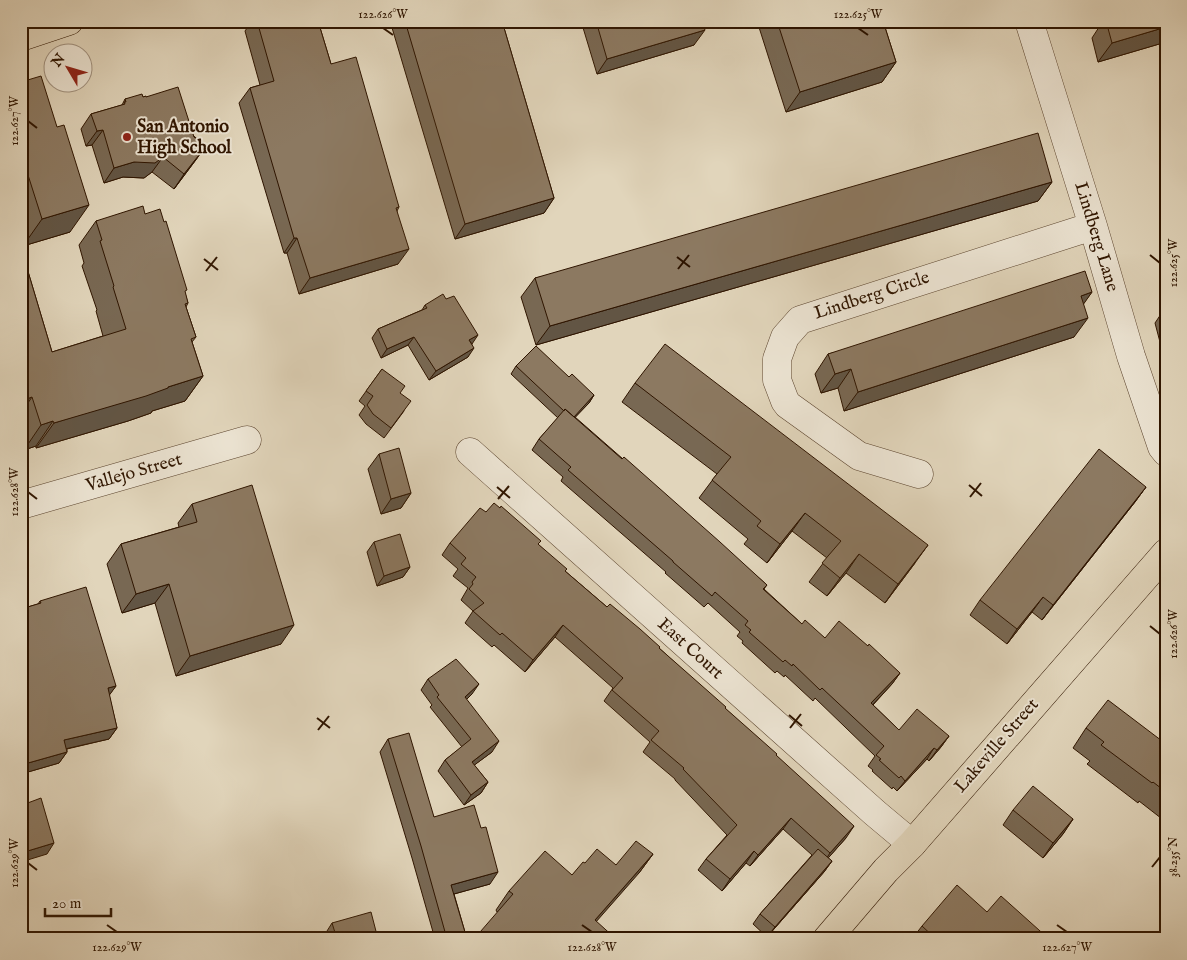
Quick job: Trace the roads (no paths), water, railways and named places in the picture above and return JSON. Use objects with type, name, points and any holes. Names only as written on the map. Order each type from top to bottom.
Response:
[{"type":"main road","points":[[21,36],[68,21]]},
{"type":"main road","name":"Lakeville Street","points":[[827,939],[1166,553]]},
{"type":"street","name":"Lindberg Lane","points":[[1029,21],[1093,226],[1131,356],[1162,447],[1166,452]]},
{"type":"street","name":"Lindberg Circle","points":[[919,474],[858,456],[788,405],[777,380],[777,359],[784,337],[800,320],[1093,226]]},
{"type":"street","name":"Vallejo Street","points":[[21,505],[246,440]]},
{"type":"street","name":"East Court","points":[[470,452],[912,844]]},
{"type":"place","name":"San Antonio High School","points":[[127,137]]}]
